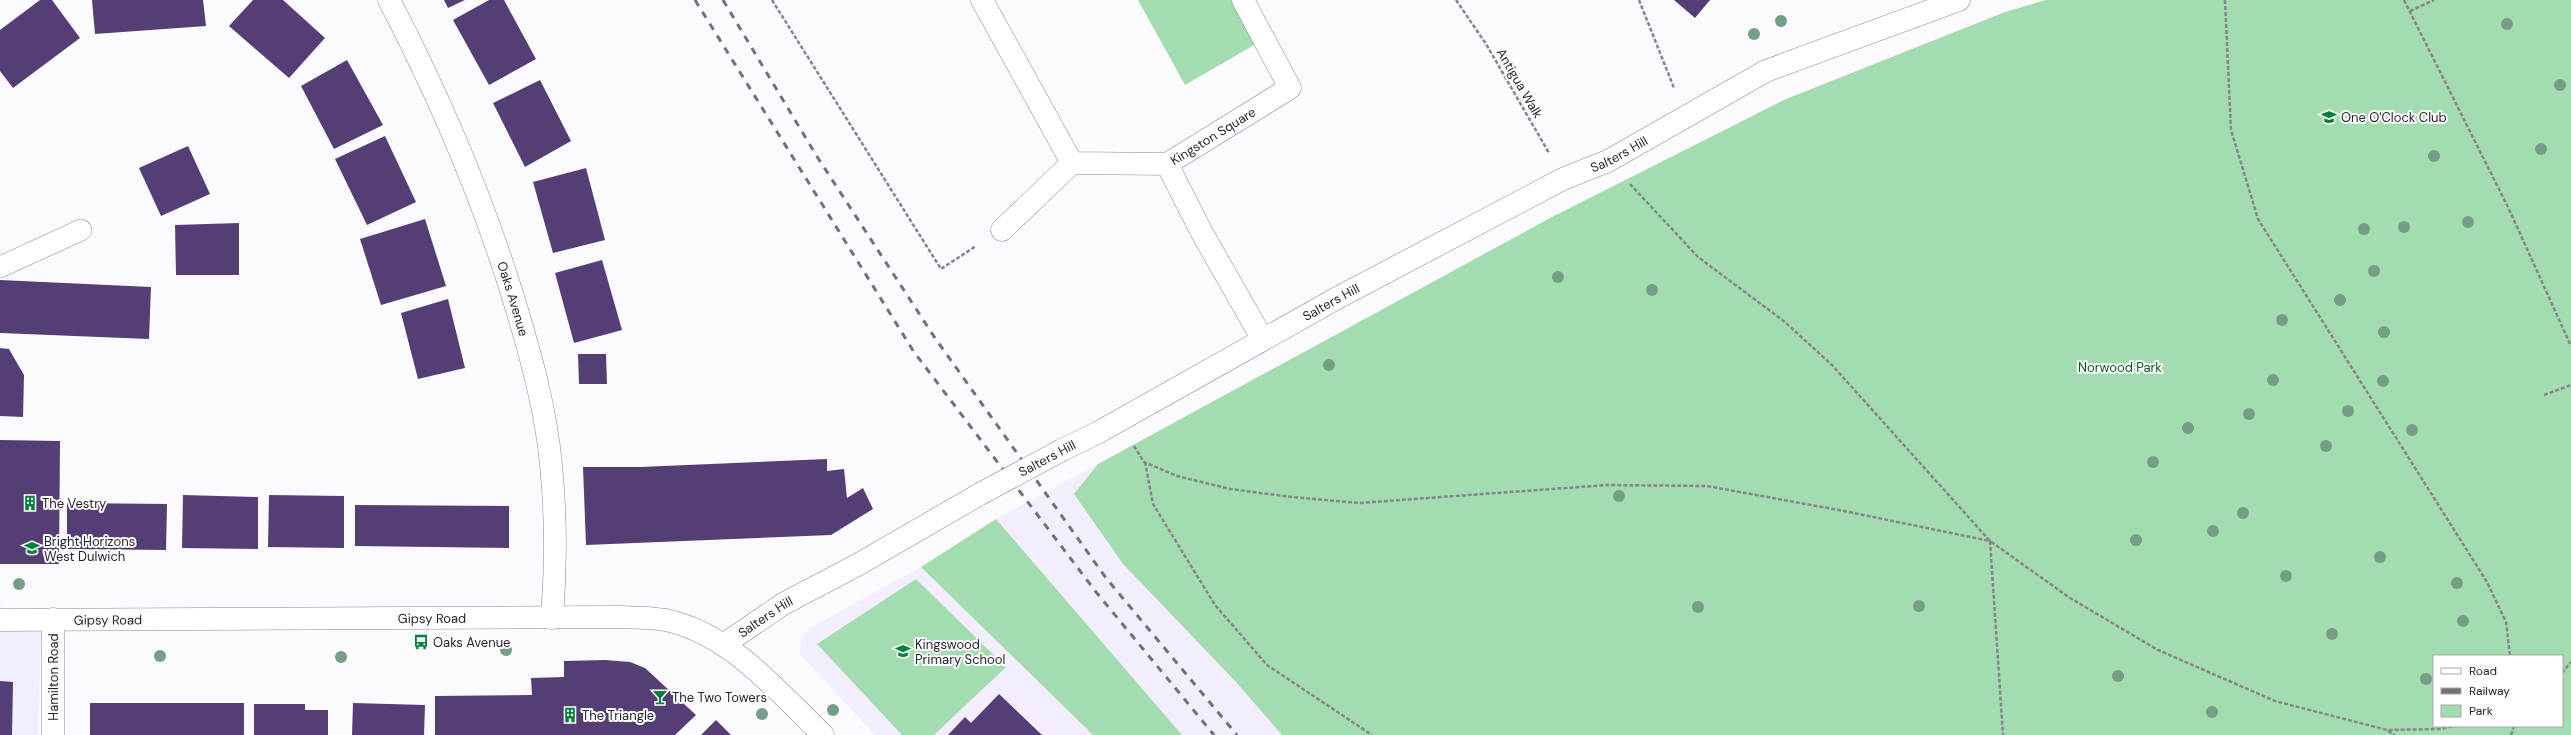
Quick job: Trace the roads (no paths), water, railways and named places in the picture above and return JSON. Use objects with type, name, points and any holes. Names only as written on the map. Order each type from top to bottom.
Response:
[{"type":"street","name":"Oaks Avenue","points":[[389,0],[428,74],[495,240],[523,330],[539,394],[551,464],[554,581],[552,618]]},
{"type":"street","points":[[982,0],[1072,163],[1002,230]]},
{"type":"street","name":"Kingston Square","points":[[1072,163],[1167,164],[1290,88],[1243,0]]},
{"type":"street","name":"Salters Hill","points":[[723,645],[783,604],[859,564],[980,494],[1116,422],[1263,340],[1563,179],[1608,161],[1766,72],[1959,0]]},
{"type":"street","points":[[1167,164],[1202,233],[1263,340]]},
{"type":"street","name":"Hamilton Road","points":[[53,619],[53,735]]},
{"type":"street","name":"Gipsy Road","points":[[0,620],[659,619],[687,626],[740,656],[823,735]]},
{"type":"lane","points":[[0,267],[81,230]]},
{"type":"railway","points":[[695,0],[914,352],[1096,592],[1214,735]]},
{"type":"railway","points":[[723,0],[816,155],[935,338],[1106,578],[1237,735]]},
{"type":"place","name":"One O'Clock Club","points":[[2329,117]]},
{"type":"place","name":"The Vestry","points":[[30,503]]},
{"type":"place","name":"Bright Horizons West Dulwich","points":[[32,548]]},
{"type":"place","name":"Oaks Avenue","points":[[421,642]]},
{"type":"place","name":"Kingswood Primary School","points":[[903,651]]},
{"type":"place","name":"The Two Towers","points":[[660,697]]},
{"type":"place","name":"The Triangle","points":[[570,715]]},
{"type":"park label","name":"Norwood Park","points":[[2120,367]]}]
